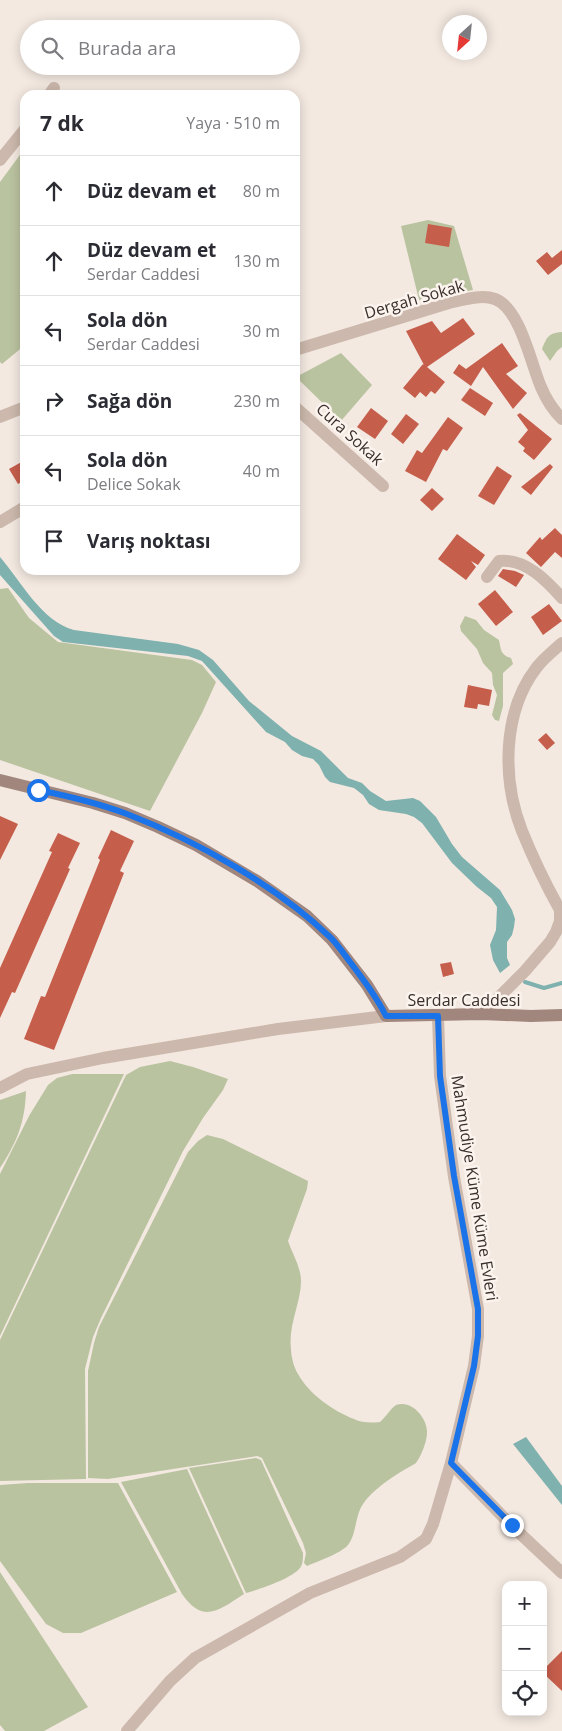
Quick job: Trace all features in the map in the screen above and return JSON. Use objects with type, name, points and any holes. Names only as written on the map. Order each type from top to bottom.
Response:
[{"type":"street","points":[[0,160],[20,135]]},
{"type":"street","name":"Dergah Sokak","points":[[300,348],[450,303],[474,298],[496,299],[512,313],[541,388],[548,402],[562,419]]},
{"type":"street","points":[[0,417],[20,409]]},
{"type":"street","name":"Cura Sokak","points":[[300,411],[383,486]]},
{"type":"street","points":[[0,522],[20,511]]},
{"type":"street","points":[[487,577],[499,562],[509,560],[531,569],[552,586],[562,598]]},
{"type":"street","points":[[482,1014],[525,971],[550,942],[560,921],[560,910],[522,831],[514,806],[509,770],[509,743],[512,721],[519,698],[528,681],[537,666],[562,644]]},
{"type":"street","name":"Serdar Caddesi","points":[[0,780],[125,813],[196,845],[257,881],[306,916],[332,940],[368,985],[386,1016],[562,1015]]},
{"type":"street","points":[[0,1088],[27,1074],[103,1058],[278,1029],[386,1016]]},
{"type":"street","name":"Mahmudiye Küme Küme Evleri","points":[[127,1731],[170,1681],[195,1658],[310,1593],[400,1558],[426,1539],[433,1524],[451,1463],[474,1366],[478,1336],[478,1309],[454,1176],[440,1076],[438,1016]]},
{"type":"street","points":[[451,1463],[562,1573]]},
{"type":"green space","points":[[20,155],[20,349],[2,364],[0,362],[0,182]]},
{"type":"green space","points":[[428,220],[454,226],[473,290],[419,300],[401,226]]},
{"type":"green space","points":[[562,332],[562,347],[550,361],[542,349],[545,341],[554,333]]},
{"type":"green space","points":[[341,353],[372,385],[341,421],[300,381],[300,375]]},
{"type":"green space","points":[[8,588],[29,618],[58,642],[192,660],[202,665],[216,682],[202,713],[150,811],[0,760],[0,589]]},
{"type":"green space","points":[[465,616],[476,620],[484,630],[499,640],[502,651],[511,658],[513,664],[503,673],[503,706],[499,721],[495,720],[492,715],[497,695],[493,685],[492,673],[483,663],[477,649],[461,631],[460,626]]},
{"type":"green space","points":[[170,1061],[228,1079],[223,1090],[183,1151],[93,1337],[85,1369],[86,1479],[0,1481],[0,1340],[126,1075],[140,1067]]},
{"type":"green space","points":[[72,1074],[124,1074],[0,1336],[0,1174],[29,1116],[48,1085],[57,1078]]},
{"type":"green space","points":[[26,1091],[24,1112],[19,1131],[0,1168],[0,1100]]},
{"type":"green space","points":[[207,1135],[223,1139],[308,1181],[307,1189],[288,1241],[301,1276],[299,1298],[291,1331],[291,1352],[297,1371],[308,1388],[322,1401],[346,1416],[367,1422],[380,1422],[394,1406],[408,1405],[422,1416],[427,1428],[425,1445],[416,1463],[383,1484],[363,1504],[359,1512],[354,1534],[348,1545],[334,1554],[307,1566],[304,1563],[306,1553],[303,1543],[262,1458],[257,1456],[108,1479],[88,1478],[88,1371],[99,1327],[188,1152],[198,1141]]},
{"type":"green space","points":[[256,1458],[261,1460],[303,1553],[303,1559],[300,1568],[290,1576],[246,1593],[189,1468]]},
{"type":"green space","points":[[187,1469],[244,1594],[211,1612],[197,1609],[182,1594],[121,1482]]},
{"type":"green space","points":[[28,1483],[118,1483],[177,1592],[81,1633],[63,1633],[46,1624],[0,1561],[0,1485]]},
{"type":"green space","points":[[0,1572],[88,1707],[44,1731],[5,1731],[0,1725]]},
{"type":"water","points":[[0,557],[32,599],[51,618],[62,625],[74,630],[178,644],[199,650],[213,660],[249,701],[292,736],[321,751],[348,778],[362,783],[370,791],[386,801],[413,798],[420,801],[436,817],[462,857],[500,890],[512,910],[515,919],[514,927],[512,935],[507,942],[507,958],[510,965],[500,973],[493,960],[490,945],[496,930],[497,907],[491,898],[452,863],[422,823],[406,814],[379,810],[369,804],[363,795],[354,788],[330,782],[313,759],[302,756],[292,750],[285,742],[266,732],[202,661],[188,656],[63,642],[54,636],[0,575]]},
{"type":"water","points":[[526,1437],[562,1486],[562,1505],[513,1444]]},
{"type":"building","points":[[428,224],[452,228],[449,247],[425,243]]},
{"type":"building","points":[[562,250],[562,264],[548,275],[536,261],[547,252],[552,258]]},
{"type":"building","points":[[463,318],[475,334],[427,367],[445,382],[435,394],[431,391],[426,397],[420,392],[415,398],[403,388],[424,365],[406,331],[432,321],[441,333]]},
{"type":"building","points":[[502,343],[518,366],[506,374],[527,393],[513,409],[483,367],[471,386],[453,373],[459,364],[466,369]]},
{"type":"building","points":[[470,388],[493,403],[485,416],[461,400]]},
{"type":"building","points":[[371,408],[388,421],[375,439],[357,427]]},
{"type":"building","points":[[520,413],[552,439],[534,460],[523,451],[525,448],[518,442],[528,430],[517,415]]},
{"type":"building","points":[[406,414],[419,424],[403,444],[391,434]]},
{"type":"building","points":[[448,417],[463,428],[447,451],[443,449],[426,482],[405,471],[417,450],[422,453]]},
{"type":"building","points":[[20,463],[20,483],[18,484],[9,469]]},
{"type":"building","points":[[550,464],[553,467],[531,495],[521,487]]},
{"type":"building","points":[[497,466],[512,476],[494,505],[478,496]]},
{"type":"building","points":[[432,488],[444,499],[432,511],[420,500]]},
{"type":"building","points":[[555,528],[562,535],[562,558],[555,552],[541,567],[526,553],[540,537],[542,540]]},
{"type":"building","points":[[457,534],[485,555],[478,565],[471,561],[476,567],[466,580],[438,559]]},
{"type":"building","points":[[503,569],[524,575],[516,587],[498,576]]},
{"type":"building","points":[[495,590],[513,612],[496,626],[478,604]]},
{"type":"building","points":[[549,604],[562,621],[543,635],[531,617]]},
{"type":"building","points":[[468,685],[492,690],[489,706],[478,704],[477,709],[464,707]]},
{"type":"building","points":[[546,733],[555,743],[547,750],[538,740]]},
{"type":"building","points":[[0,816],[18,824],[0,860]]},
{"type":"building","points":[[111,830],[134,841],[120,871],[124,873],[54,1050],[24,1039],[41,996],[45,997],[100,860],[98,858]]},
{"type":"building","points":[[58,833],[80,843],[15,993],[12,992],[0,1018],[0,968],[52,852],[49,851]]},
{"type":"building","points":[[451,962],[454,974],[443,977],[440,964]]},
{"type":"building","points":[[562,1651],[562,1691],[547,1677],[547,1666]]},
{"type":"waterway","points":[[525,982],[544,988],[562,983]]},
{"type":"route","points":[[38,790],[125,813],[196,845],[257,881],[306,916],[332,940],[368,985],[386,1016],[438,1016],[440,1076],[454,1176],[478,1309],[478,1336],[474,1366],[451,1463],[512,1525]]}]
